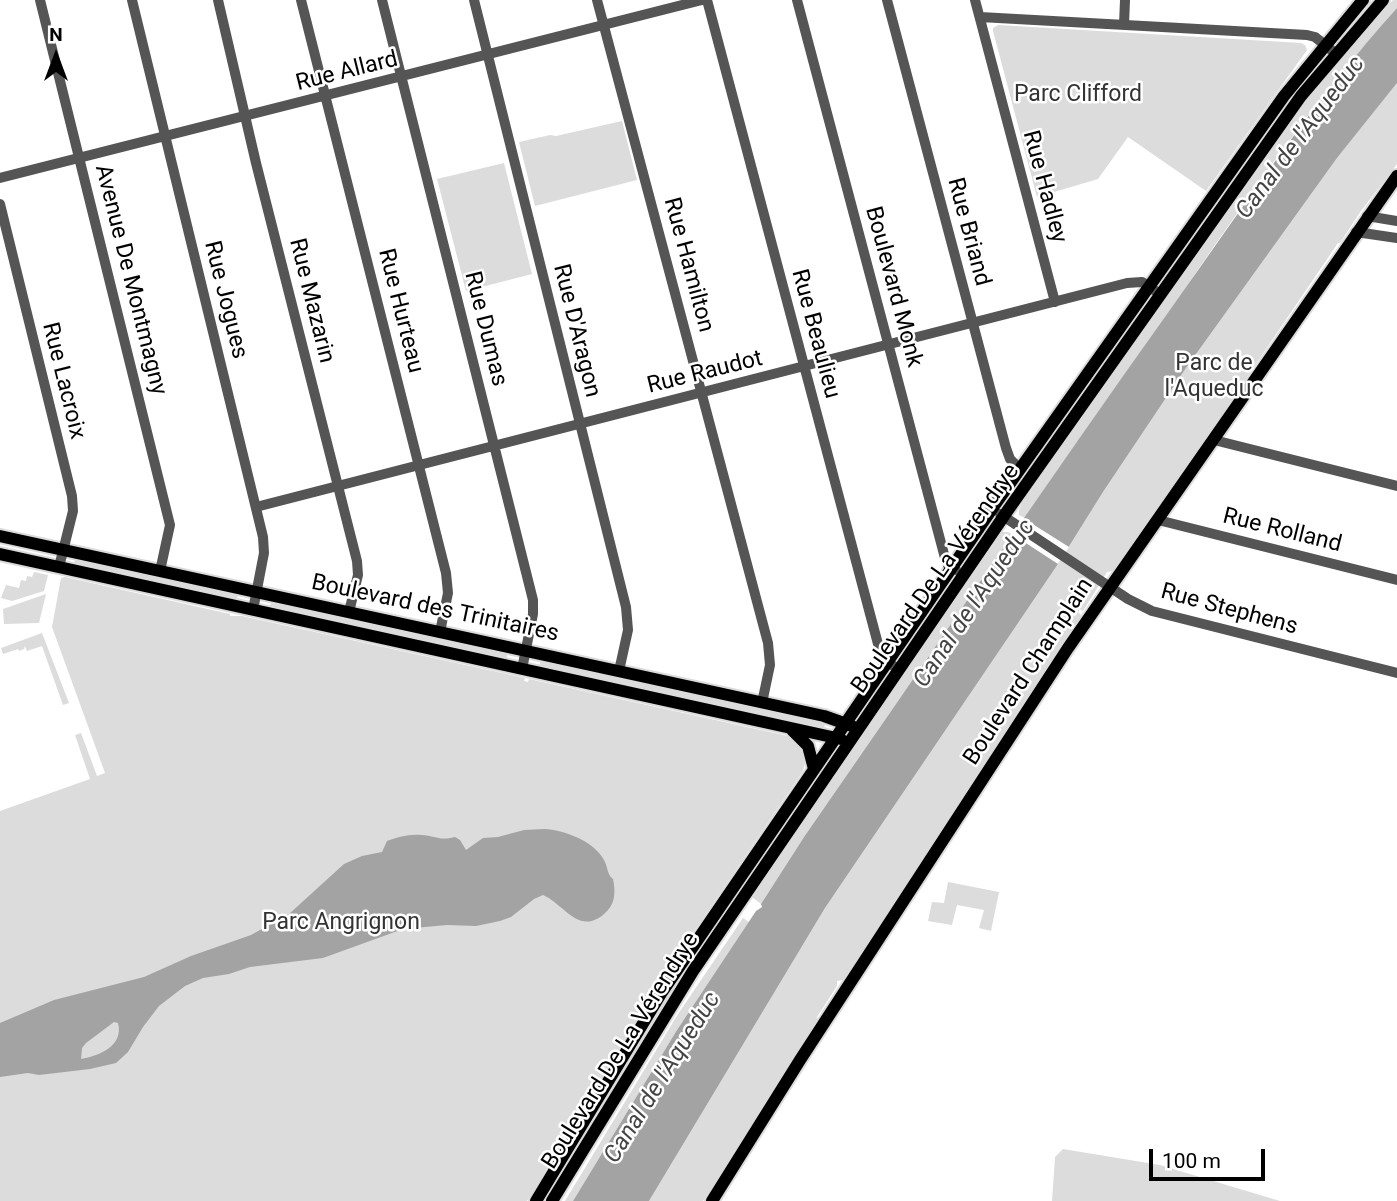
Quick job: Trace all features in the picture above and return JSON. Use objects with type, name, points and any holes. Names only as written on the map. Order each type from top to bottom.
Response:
[{"type":"main road","name":"Boulevard De La Vérendrye","points":[[536,1201],[662,992],[814,769],[846,723],[963,575],[1284,96],[1363,0]]},
{"type":"main road","name":"Boulevard De La Vérendrye","points":[[552,1201],[677,995],[854,736],[952,568],[992,509],[1301,96],[1383,0]]},
{"type":"main road","name":"Boulevard Champlain","points":[[712,1201],[800,1060],[1110,587],[1397,176]]},
{"type":"main road","name":"Boulevard des Trinitaires","points":[[0,536],[762,703],[846,723],[854,736],[836,738],[0,554]]},
{"type":"main road","points":[[789,727],[808,746],[814,769]]},
{"type":"street","name":"Avenue De Montmagny","points":[[40,0],[170,525],[160,571]]},
{"type":"street","name":"Rue Jogues","points":[[132,0],[264,545],[253,610]]},
{"type":"street","name":"Rue Mazarin","points":[[218,0],[358,567],[349,612]]},
{"type":"street","name":"Rue Hurteau","points":[[301,0],[447,580],[447,600],[440,632]]},
{"type":"street","name":"Rue Dumas","points":[[382,0],[533,600],[533,614],[522,669]]},
{"type":"street","name":"Rue D'Aragon","points":[[474,0],[627,616],[627,638],[620,671]]},
{"type":"street","name":"Rue Hamilton","points":[[597,0],[769,650],[770,665],[762,703]]},
{"type":"street","name":"Rue Allard","points":[[0,178],[705,0]]},
{"type":"street","name":"Rue Beaulieu","points":[[705,0],[878,644],[893,666]]},
{"type":"street","name":"Boulevard Monk","points":[[797,0],[945,558],[952,568]]},
{"type":"street","name":"Rue Briand","points":[[887,0],[1006,448],[1010,458],[1020,469]]},
{"type":"street","name":"Rue Hadley","points":[[975,0],[1055,302]]},
{"type":"street","points":[[1124,25],[1125,0]]},
{"type":"street","points":[[980,17],[1307,34],[1335,53]]},
{"type":"street","name":"Rue Lacroix","points":[[0,204],[72,496],[73,510],[59,567]]},
{"type":"street","points":[[1367,216],[1397,221]]},
{"type":"street","points":[[1356,232],[1397,238]]},
{"type":"street","name":"Rue Raudot","points":[[256,507],[1131,282],[1142,282],[1155,291]]},
{"type":"street","points":[[1214,440],[1397,486]]},
{"type":"street","name":"Rue Stephens","points":[[992,509],[1110,587],[1164,616],[1397,673]]},
{"type":"street","name":"Rue Rolland","points":[[1158,520],[1397,580]]},
{"type":"street","points":[[952,568],[963,575]]},
{"type":"green space","points":[[1393,0],[1397,0],[1397,8],[1338,77],[1284,149],[1025,518],[1019,515],[1023,501],[1279,137],[1333,67]]},
{"type":"green space","name":"Parc Clifford","points":[[998,25],[1301,43],[1307,50],[1206,191],[1128,137],[1098,179],[1037,197],[993,31]]},
{"type":"green space","name":"Parc de l'Aqueduc","points":[[1397,83],[1397,164],[1338,243],[1113,571],[1107,572],[1083,611],[1080,609],[1079,620],[843,980],[837,981],[837,986],[818,1019],[703,1201],[649,1201],[825,908],[1058,564],[1103,492],[1186,368],[1337,158]]},
{"type":"green space","points":[[622,121],[637,180],[535,206],[519,142]]},
{"type":"green space","points":[[504,163],[532,274],[466,291],[437,179]]},
{"type":"green space","points":[[1002,532],[1013,535],[804,837],[761,904],[752,897]]},
{"type":"green space","points":[[75,560],[239,592],[236,602],[74,566]]},
{"type":"green space","points":[[34,572],[48,575],[44,591],[12,601],[1,598],[6,585],[19,588],[21,580],[26,581],[27,576],[32,577]]},
{"type":"green space","name":"Parc Angrignon","points":[[61,578],[230,616],[242,616],[525,678],[524,681],[528,682],[529,679],[788,736],[800,747],[805,760],[803,771],[652,993],[527,1201],[0,1201],[0,811],[90,779],[75,735],[81,733],[97,776],[105,773],[52,627]]},
{"type":"green space","points":[[46,594],[39,623],[4,624],[3,609]]},
{"type":"green space","points":[[272,599],[508,651],[506,661],[269,609]]},
{"type":"green space","points":[[42,633],[69,703],[63,705],[42,646],[27,651],[25,646],[19,651],[18,649],[3,654],[1,648]]},
{"type":"green space","points":[[541,659],[826,721],[823,731],[539,669]]},
{"type":"green space","points":[[948,882],[999,892],[991,931],[979,928],[984,910],[957,905],[952,925],[928,921],[932,902],[944,903]]},
{"type":"green space","points":[[743,918],[749,922],[677,1030],[573,1201],[565,1201],[678,1014]]},
{"type":"green space","points":[[1063,1149],[1160,1165],[1280,1201],[1052,1201],[1055,1157]]},
{"type":"water","name":"Canal de l'Aqueduc","points":[[1397,8],[1397,83],[1337,158],[1186,368],[1103,492],[1058,564],[825,908],[649,1201],[573,1201],[677,1030],[756,911],[762,907],[761,904],[804,837],[987,571],[1280,154],[1366,43]]},
{"type":"water","points":[[544,829],[560,832],[586,842],[599,853],[613,879],[614,889],[614,898],[604,914],[587,922],[579,920],[543,895],[511,917],[500,921],[476,926],[447,925],[403,929],[323,958],[250,967],[203,978],[185,986],[159,1006],[128,1052],[116,1063],[90,1069],[0,1077],[0,1023],[54,1000],[144,977],[191,956],[251,935],[289,914],[344,864],[362,856],[382,852],[387,841],[412,835],[455,837],[466,850],[483,838]],"holes":[[[114,1022],[118,1023],[119,1031],[114,1044],[102,1052],[81,1059],[82,1048],[86,1043]]]},
{"type":"pier","points":[[1023,518],[1069,547],[1058,564],[1012,534]]}]
